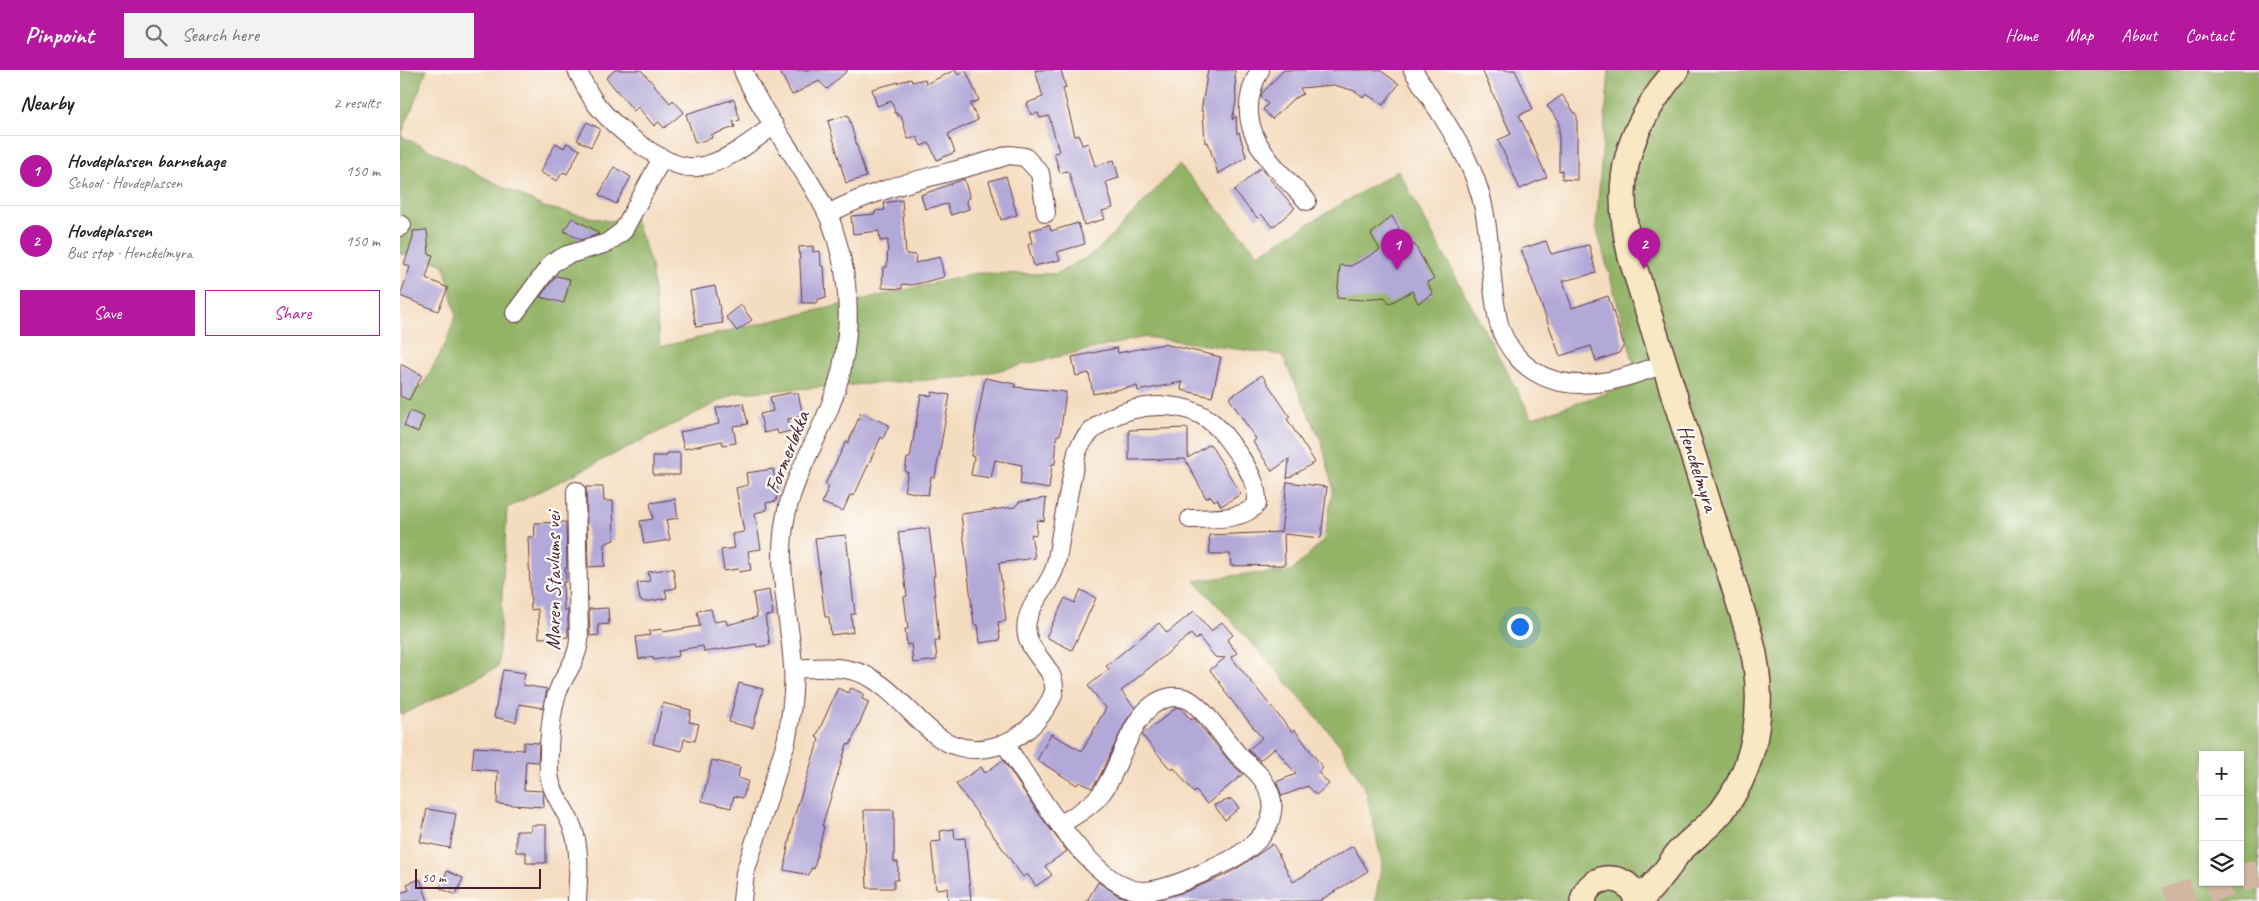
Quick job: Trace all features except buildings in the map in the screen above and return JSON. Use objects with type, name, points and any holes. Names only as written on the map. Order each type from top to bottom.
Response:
[{"type":"street","points":[[578,70],[585,88],[605,114],[624,131],[662,158],[679,166],[696,167],[715,163],[737,151],[774,125]]},
{"type":"street","name":"Formerløkka","points":[[742,901],[745,873],[786,742],[791,712],[794,669],[782,582],[781,554],[785,520],[794,486],[836,389],[844,357],[847,333],[846,288],[841,259],[828,214],[755,95],[743,70]]},
{"type":"street","points":[[1260,70],[1249,96],[1248,117],[1254,138],[1266,158],[1307,201]]},
{"type":"street","points":[[1413,70],[1455,136],[1475,178],[1489,234],[1498,322],[1508,345],[1516,356],[1540,375],[1556,382],[1575,385],[1596,384],[1664,364]]},
{"type":"street","name":"Henckelmyra","points":[[1638,901],[1668,869],[1677,854],[1721,813],[1740,781],[1747,766],[1755,736],[1760,688],[1755,655],[1746,622],[1664,364],[1628,245],[1623,218],[1623,190],[1629,150],[1639,125],[1658,92],[1676,70]]},
{"type":"street","points":[[828,214],[847,204],[885,189],[1009,155],[1025,158],[1040,173],[1046,213]]},
{"type":"street","points":[[515,313],[552,263],[567,255],[607,243],[623,231],[662,158]]},
{"type":"street","points":[[794,669],[836,668],[861,673],[886,689],[939,738],[952,744],[976,748],[1005,744],[1032,726],[1052,699],[1053,680],[1029,644],[1026,623],[1030,611],[1055,569],[1077,452],[1081,442],[1089,433],[1110,418],[1128,412],[1161,406],[1188,410],[1215,424],[1250,474],[1256,492],[1256,504],[1253,509],[1238,515],[1190,519]]},
{"type":"street","name":"Maren Stavlums vei","points":[[576,491],[580,641],[575,662],[560,687],[556,698],[549,766],[552,783],[570,820],[576,842],[577,901]]},
{"type":"street","points":[[1005,744],[1061,824],[1088,860],[1100,872],[1123,887],[1144,891],[1170,885],[1226,862],[1264,833],[1272,812],[1269,790],[1258,773],[1241,757],[1197,706],[1183,697],[1177,697],[1158,702],[1144,712],[1100,795],[1061,824]]},
{"type":"street","name":"Henckelmyra","points":[[1580,900],[1594,883],[1612,878],[1621,880],[1677,854]]},
{"type":"street","points":[[1621,880],[1630,886],[1638,901]]},
{"type":"green space","points":[[400,70],[427,70],[401,136],[544,207],[609,221],[634,217],[651,264],[660,347],[977,273],[1056,274],[1096,252],[1179,165],[1258,254],[1398,170],[1532,418],[1639,382],[1596,226],[1609,70],[2259,70],[2259,901],[1375,901],[1382,863],[1366,791],[1340,745],[1272,665],[1195,581],[1246,574],[1291,572],[1324,539],[1333,488],[1322,443],[1282,355],[1145,337],[969,377],[736,393],[507,508],[498,667],[402,715],[400,713],[400,397],[423,385],[446,343],[456,315],[444,265],[414,254],[400,254]]},
{"type":"tunnel","points":[[2244,878],[2259,873]]},
{"type":"tunnel","points":[[2167,901],[2216,886]]},
{"type":"place","name":"Hovdeplassen","points":[[1644,269]]},
{"type":"place","name":"Hovdeplassen barnehage","points":[[1397,270]]}]
